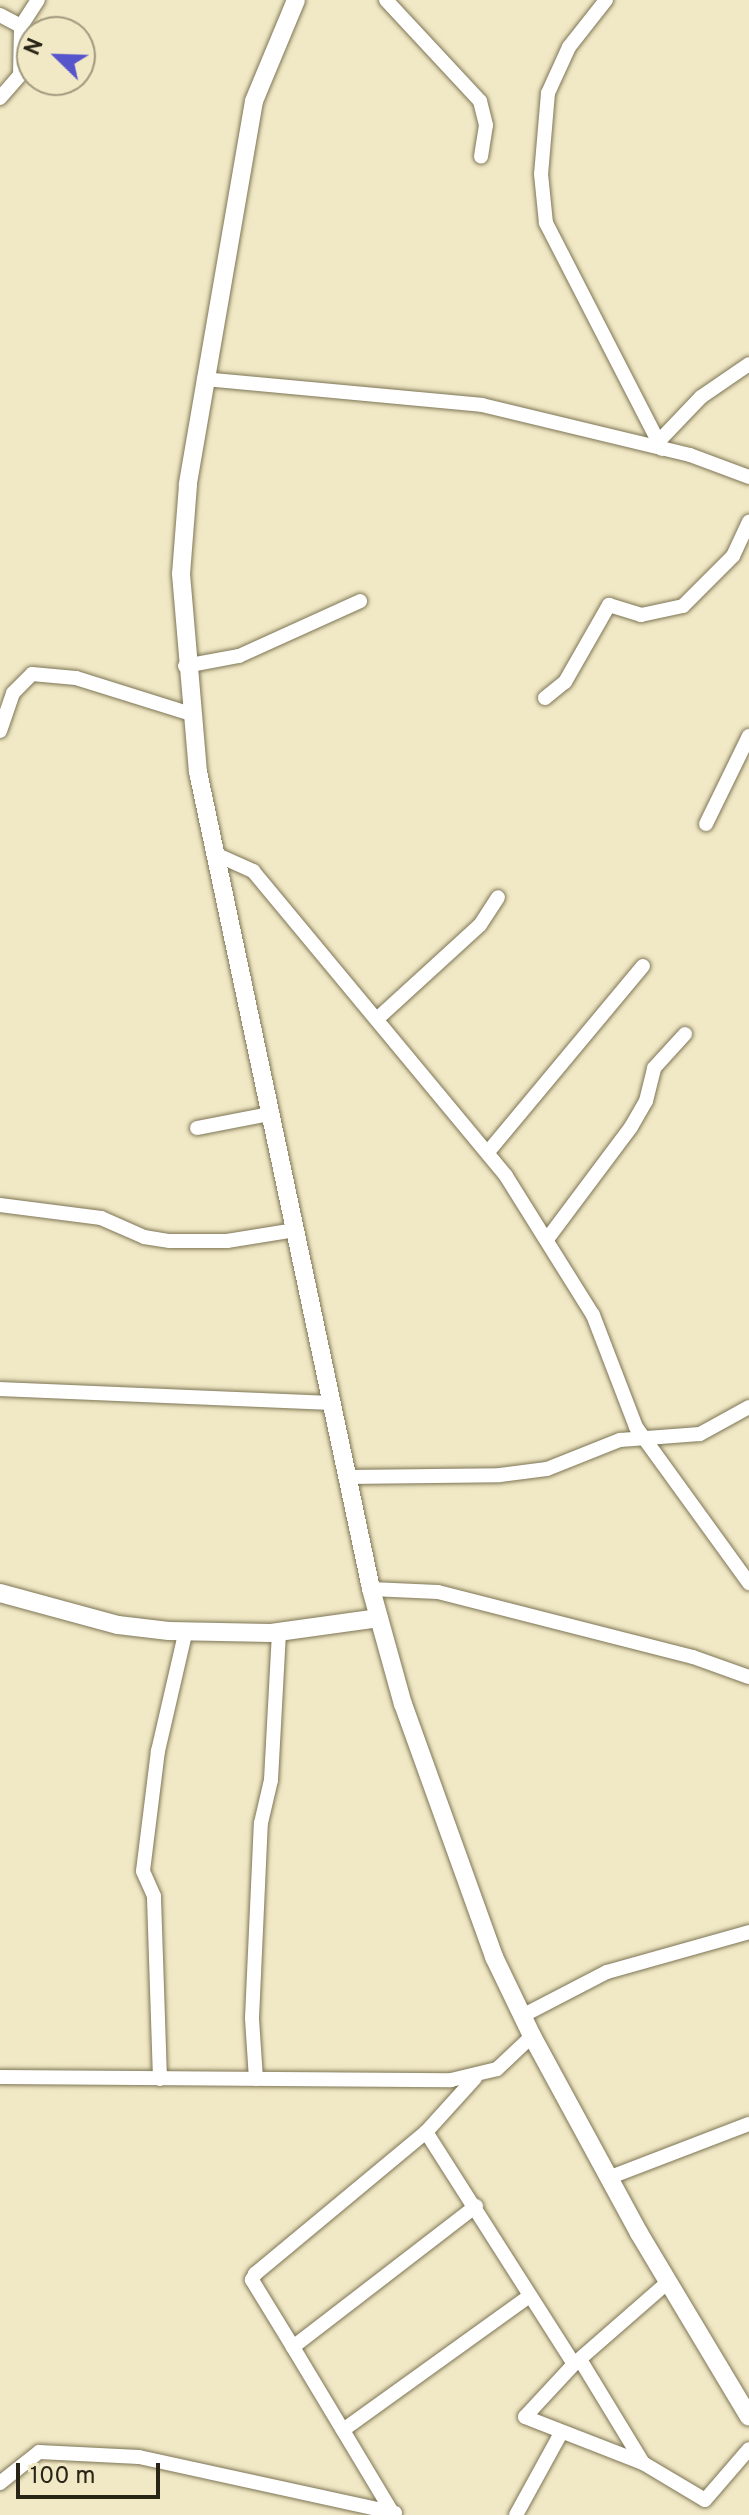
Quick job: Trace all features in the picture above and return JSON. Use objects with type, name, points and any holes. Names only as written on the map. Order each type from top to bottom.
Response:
[{"type":"main road","points":[[296,0],[254,101],[204,379],[181,574],[185,666],[215,854],[371,1589],[403,1704],[494,1957],[522,2016],[608,2178],[749,2417]]},
{"type":"main road","points":[[0,1593],[118,1625],[186,1630],[279,1632],[379,1618]]},
{"type":"street","points":[[386,0],[480,101],[486,125],[481,157]]},
{"type":"street","points":[[606,0],[569,47],[548,93],[541,174],[546,223],[660,445]]},
{"type":"street","points":[[0,98],[16,80]]},
{"type":"street","points":[[660,445],[701,397],[749,364]]},
{"type":"street","points":[[204,379],[445,399],[660,445],[749,477]]},
{"type":"street","points":[[545,698],[565,682],[609,605],[641,615],[683,606],[733,556],[749,522]]},
{"type":"street","points":[[185,666],[239,656],[360,601]]},
{"type":"street","points":[[0,731],[13,693],[32,674],[76,678],[191,714]]},
{"type":"street","points":[[706,824],[749,736]]},
{"type":"street","points":[[215,854],[253,871],[488,1152],[548,1238],[593,1315],[643,1437],[749,1583]]},
{"type":"street","points":[[377,1019],[480,925],[498,897]]},
{"type":"street","points":[[488,1152],[643,966]]},
{"type":"street","points":[[548,1238],[631,1127],[646,1101],[654,1068],[685,1034]]},
{"type":"street","points":[[197,1128],[270,1114]]},
{"type":"street","points":[[0,1205],[101,1218],[144,1237],[170,1241],[227,1241],[295,1230]]},
{"type":"street","points":[[0,1389],[331,1403]]},
{"type":"street","points":[[347,1477],[516,1473],[547,1469],[620,1440],[700,1434],[749,1407]]},
{"type":"street","points":[[371,1589],[450,1595],[693,1657],[749,1677]]},
{"type":"street","points":[[160,2079],[154,1896],[143,1871],[158,1751],[186,1630]]},
{"type":"street","points":[[256,2079],[252,2018],[261,1823],[271,1780],[279,1632]]},
{"type":"street","points":[[522,2016],[607,1972],[749,1932]]},
{"type":"street","points":[[0,2077],[475,2078],[497,2069],[532,2036]]},
{"type":"street","points":[[396,2513],[252,2280],[255,2274],[426,2132],[475,2078]]},
{"type":"street","points":[[608,2178],[749,2124]]},
{"type":"street","points":[[426,2132],[476,2206],[528,2297],[577,2362],[643,2463]]},
{"type":"street","points":[[293,2347],[476,2206]]},
{"type":"street","points":[[668,2282],[577,2362],[526,2413],[528,2419],[643,2463],[705,2500],[749,2449]]},
{"type":"street","points":[[343,2430],[528,2297]]},
{"type":"street","points":[[516,2515],[561,2433]]},
{"type":"street","points":[[0,2483],[39,2452],[139,2457],[396,2513]]}]
